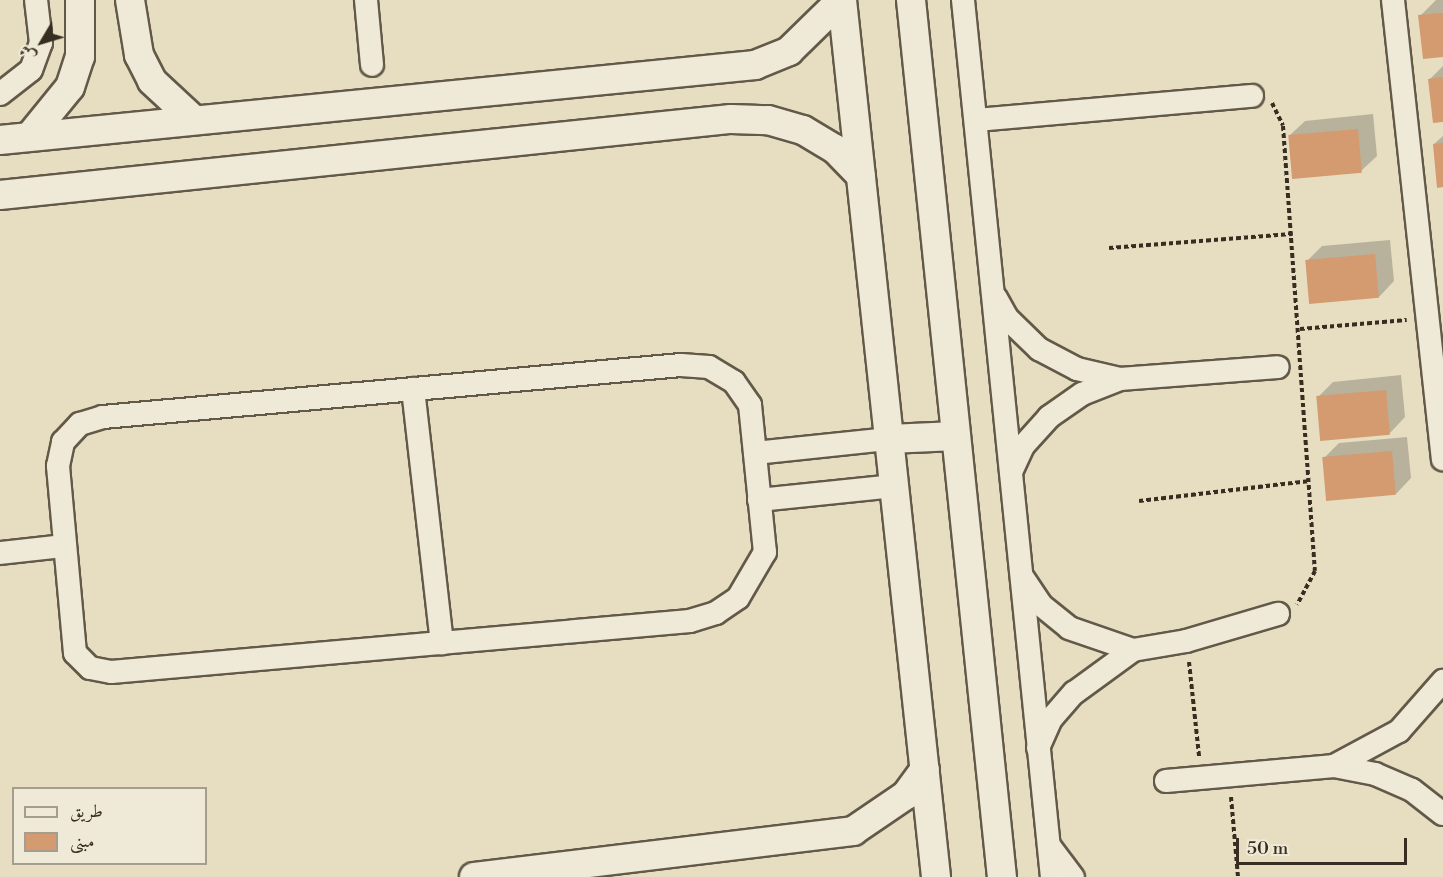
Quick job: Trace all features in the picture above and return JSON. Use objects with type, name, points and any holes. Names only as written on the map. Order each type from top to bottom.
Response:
[{"type":"street","points":[[0,94],[31,70],[40,44],[36,0]]},
{"type":"street","points":[[30,136],[70,87],[80,57],[80,0]]},
{"type":"street","points":[[130,0],[139,55],[152,81],[194,120]]},
{"type":"street","points":[[366,0],[372,64]]},
{"type":"street","points":[[0,140],[755,65],[789,51],[841,0]]},
{"type":"street","points":[[841,0],[936,877]]},
{"type":"street","points":[[911,0],[1002,877]]},
{"type":"street","points":[[963,0],[1011,472],[1036,751],[1052,877]]},
{"type":"street","points":[[1393,0],[1443,459]]},
{"type":"street","points":[[976,120],[1252,96]]},
{"type":"street","points":[[0,195],[731,119],[768,120],[804,130],[835,149],[861,176]]},
{"type":"street","points":[[993,291],[1007,318],[1039,348],[1077,369],[1120,379]]},
{"type":"street","points":[[709,367],[734,382],[750,405],[754,453],[765,552],[738,598],[716,613],[690,621],[111,672],[90,668],[75,653],[70,632],[58,466],[63,442],[80,424],[103,417],[413,389],[709,367]]},
{"type":"street","points":[[1011,472],[1023,446],[1049,417],[1082,394],[1120,379],[1278,367]]},
{"type":"street","points":[[413,389],[442,643]]},
{"type":"street","points":[[754,453],[889,439],[956,436]]},
{"type":"street","points":[[759,500],[894,486]]},
{"type":"street","points":[[0,553],[63,546]]},
{"type":"street","points":[[1021,575],[1041,605],[1069,628],[1099,643],[1133,650],[1186,641],[1278,614]]},
{"type":"street","points":[[1036,751],[1050,719],[1074,693],[1133,650]]},
{"type":"street","points":[[1334,766],[1400,731],[1443,681]]},
{"type":"street","points":[[1166,781],[1334,766],[1375,774],[1412,790],[1443,814]]},
{"type":"street","points":[[474,877],[853,831],[906,795],[925,769]]},
{"type":"street","points":[[1048,844],[1072,877]]},
{"type":"path","points":[[1109,248],[1293,234]]},
{"type":"path","points":[[1300,328],[1428,319]]},
{"type":"path","points":[[1139,501],[1308,481]]},
{"type":"path","points":[[1186,641],[1201,778]]},
{"type":"path","points":[[1229,776],[1238,877]]},
{"type":"building","points":[[1443,13],[1443,57],[1423,59],[1418,15]]},
{"type":"building","points":[[1443,77],[1443,122],[1433,123],[1428,79]]},
{"type":"building","points":[[1358,129],[1362,173],[1292,179],[1288,135]]},
{"type":"building","points":[[1443,143],[1443,187],[1437,188],[1433,144]]},
{"type":"building","points":[[1375,254],[1379,298],[1309,304],[1305,260]]},
{"type":"building","points":[[1386,390],[1390,435],[1320,441],[1316,396]]},
{"type":"building","points":[[1392,451],[1396,495],[1326,501],[1322,457]]}]
